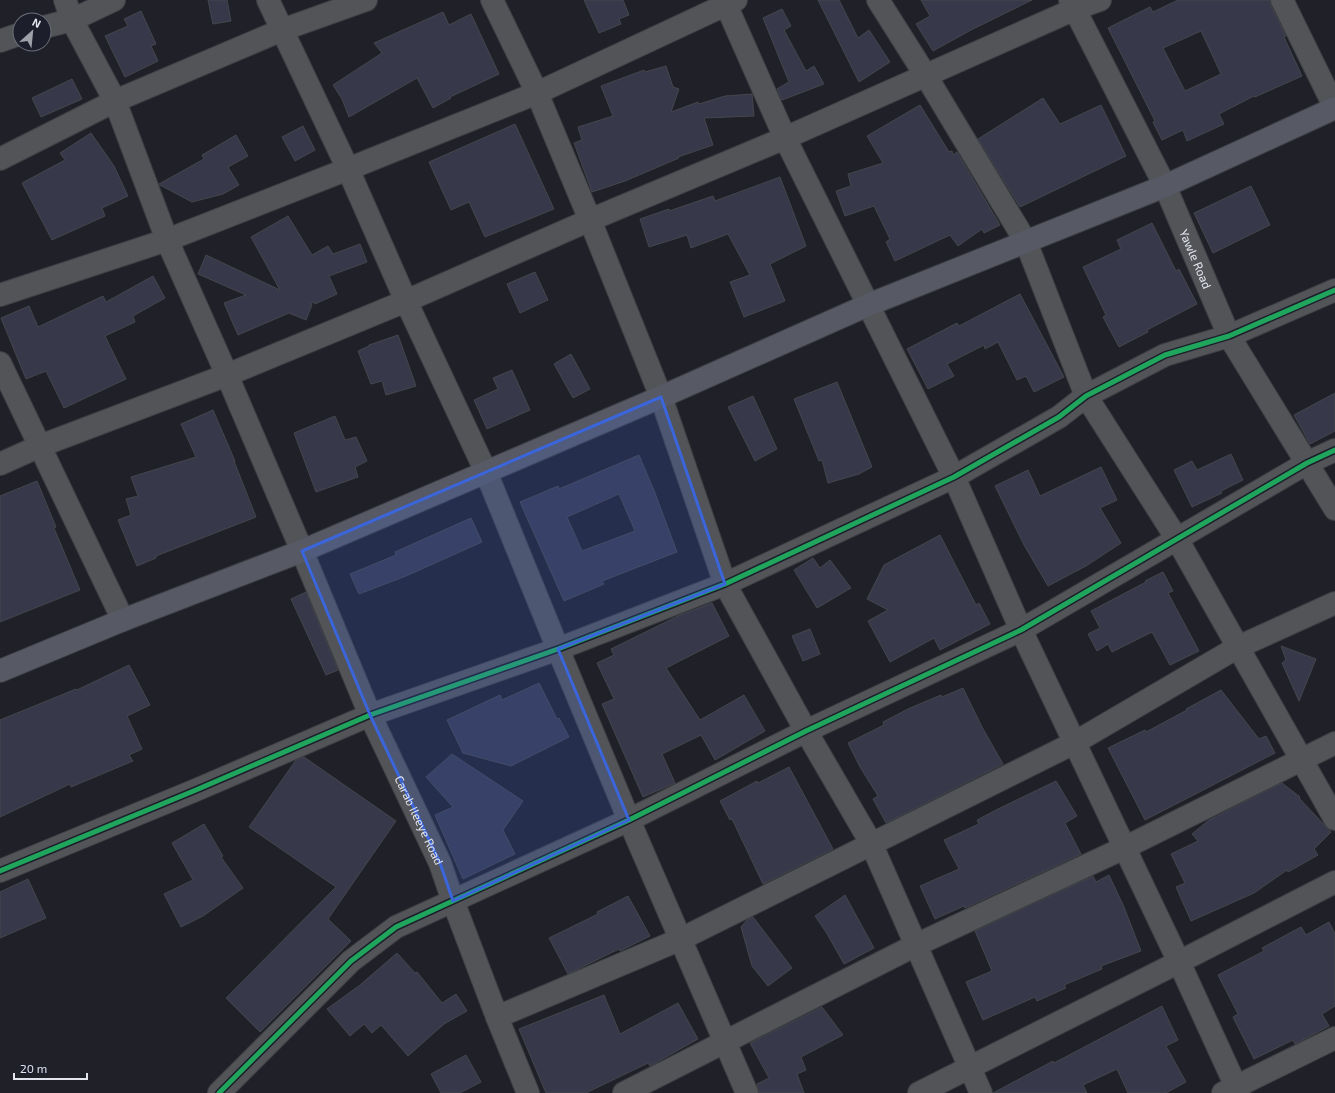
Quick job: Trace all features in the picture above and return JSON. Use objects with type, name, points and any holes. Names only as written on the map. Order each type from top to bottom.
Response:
[{"type":"highway","points":[[0,672],[123,620],[302,551],[661,397],[868,305],[1165,186],[1335,108]]},
{"type":"street","points":[[52,21],[68,10],[114,0]]},
{"type":"street","points":[[268,0],[348,169],[406,301],[486,472],[629,820],[747,1093]]},
{"type":"street","points":[[0,159],[115,102],[282,30],[366,0]]},
{"type":"street","points":[[492,0],[537,93],[661,397],[725,584],[806,731],[871,843],[981,1093]]},
{"type":"street","points":[[878,0],[926,76],[1026,242],[1086,396],[1177,538],[1335,819]]},
{"type":"street","points":[[0,464],[40,446],[227,375],[406,301],[590,220],[785,138],[926,76],[1073,5],[1100,0]]},
{"type":"street","points":[[1282,0],[1335,108]]},
{"type":"street","points":[[0,295],[167,240],[348,169],[537,93],[729,2],[785,138],[954,477],[1020,630],[1179,962],[1233,1091],[1335,1038]]},
{"type":"street","name":"Yawle Road","points":[[1073,5],[1165,186],[1230,336],[1335,509]]},
{"type":"street","name":"Carab Ileeye Road","points":[[68,10],[115,102],[167,240],[227,375],[370,715],[440,863],[497,1017],[528,1093]]},
{"type":"street","points":[[0,41],[12,37]]},
{"type":"street","points":[[0,871],[196,790],[370,715],[558,649],[725,584],[954,477],[1059,417],[1086,396],[1165,355],[1230,336],[1335,290]]},
{"type":"street","points":[[0,363],[123,620]]},
{"type":"street","points":[[219,1093],[351,962],[396,927],[629,820],[806,731],[1020,630],[1307,463],[1335,450]]},
{"type":"street","points":[[497,1017],[681,939],[1074,743],[1238,647],[1335,603]]},
{"type":"street","points":[[624,1093],[916,945],[1124,848],[1335,743]]},
{"type":"street","points":[[919,1093],[1335,882]]},
{"type":"highlighted area","points":[[661,397],[725,584],[558,649],[629,820],[453,901],[440,863],[370,715],[302,551]]},
{"type":"building","points":[[208,0],[227,0],[231,21],[213,24]]},
{"type":"building","points":[[584,0],[623,0],[629,15],[619,19],[621,24],[599,33]]},
{"type":"building","points":[[818,0],[839,0],[858,38],[869,30],[890,62],[859,82]]},
{"type":"building","points":[[921,0],[1032,0],[971,30],[933,51],[916,24],[930,16]]},
{"type":"building","points":[[1178,0],[1270,0],[1271,6],[1286,36],[1284,37],[1302,76],[1255,97],[1254,96],[1219,114],[1224,124],[1187,141],[1183,130],[1162,140],[1153,122],[1155,121],[1108,28],[1150,7],[1153,12]],"holes":[[[1201,31],[1221,74],[1185,91],[1163,48]]]},
{"type":"building","points":[[782,9],[791,26],[784,30],[806,71],[814,66],[824,84],[782,100],[777,89],[789,82],[763,18]]},
{"type":"building","points":[[141,11],[156,44],[151,46],[158,61],[125,77],[105,36],[128,26],[124,19]]},
{"type":"building","points":[[443,12],[449,25],[471,14],[499,74],[450,97],[451,98],[433,108],[417,78],[349,117],[342,99],[333,85],[382,53],[374,43]]},
{"type":"building","points":[[666,66],[673,87],[679,89],[671,112],[698,102],[699,104],[725,96],[752,94],[754,116],[704,118],[713,145],[678,157],[679,158],[625,181],[592,192],[574,143],[582,140],[578,127],[613,116],[601,86],[644,70],[645,72]]},
{"type":"building","points":[[72,79],[82,99],[41,117],[32,98]]},
{"type":"building","points":[[1043,98],[1060,124],[1101,105],[1126,156],[1020,207],[978,139]]},
{"type":"building","points":[[920,105],[949,152],[952,151],[953,155],[957,152],[1000,225],[984,233],[982,229],[958,246],[950,235],[895,261],[886,242],[890,239],[874,206],[845,216],[836,191],[851,186],[848,174],[883,163],[867,136]]},
{"type":"building","points":[[515,124],[554,209],[485,237],[469,202],[451,210],[429,162]]},
{"type":"building","points":[[303,126],[315,150],[295,161],[282,137]]},
{"type":"building","points":[[91,133],[114,166],[128,196],[102,208],[105,216],[52,240],[22,183],[65,160],[60,153]]},
{"type":"building","points":[[236,135],[248,156],[228,167],[239,185],[223,194],[192,202],[159,184],[204,159],[202,155]]},
{"type":"building","points":[[780,177],[806,246],[770,264],[785,301],[744,317],[730,282],[750,275],[728,234],[691,248],[687,235],[649,247],[640,219],[713,196],[715,201]]},
{"type":"building","points":[[1251,186],[1270,225],[1213,253],[1194,213]]},
{"type":"building","points":[[288,216],[312,255],[328,246],[333,254],[360,244],[367,262],[329,276],[337,294],[315,304],[314,302],[310,304],[312,305],[306,320],[289,313],[238,335],[224,303],[246,295],[198,274],[206,255],[280,290],[251,237]]},
{"type":"building","points":[[1152,223],[1176,271],[1179,269],[1197,304],[1147,330],[1148,332],[1119,347],[1103,317],[1106,315],[1083,267],[1121,249],[1117,240]]},
{"type":"building","points":[[535,272],[548,300],[520,313],[507,284]]},
{"type":"building","points":[[153,276],[165,298],[133,316],[135,322],[105,336],[126,379],[64,408],[46,371],[26,379],[1,318],[29,306],[38,327],[103,296],[106,302]]},
{"type":"building","points":[[1020,294],[1064,377],[1034,392],[1026,376],[1017,380],[998,342],[985,349],[984,345],[947,364],[954,376],[928,389],[907,349],[957,323],[959,326]]},
{"type":"building","points":[[398,335],[416,386],[386,395],[382,381],[371,384],[358,351],[369,345]]},
{"type":"building","points":[[571,354],[590,389],[573,398],[554,364]]},
{"type":"building","points":[[512,370],[530,410],[487,429],[474,400],[498,389],[493,378]]},
{"type":"building","points":[[837,382],[872,467],[859,474],[828,483],[822,460],[819,461],[794,399]]},
{"type":"building","points":[[1335,393],[1335,431],[1310,444],[1294,415]]},
{"type":"building","points":[[753,396],[777,449],[755,461],[728,407]]},
{"type":"building","points":[[213,410],[235,461],[256,517],[156,556],[156,558],[137,566],[118,520],[131,515],[126,499],[138,496],[131,477],[196,457],[181,424]]},
{"type":"building","points":[[335,416],[345,440],[356,437],[367,461],[355,467],[358,477],[316,492],[294,433]]},
{"type":"building","points":[[1231,454],[1243,480],[1221,491],[1222,493],[1192,507],[1174,470],[1192,461],[1197,470]]},
{"type":"building","points":[[639,455],[677,552],[602,581],[604,584],[564,601],[520,502],[558,486],[559,489]],"holes":[[[619,494],[635,531],[582,551],[567,517]]]},
{"type":"building","points":[[1101,467],[1117,500],[1100,508],[1121,543],[1086,566],[1048,586],[1024,545],[995,486],[1028,470],[1040,496]]},
{"type":"building","points":[[37,481],[56,527],[54,528],[80,590],[0,622],[0,496]]},
{"type":"building","points":[[471,518],[482,542],[406,576],[359,594],[350,574],[396,555],[395,552]]},
{"type":"building","points":[[940,535],[976,605],[979,603],[990,624],[940,650],[934,638],[890,662],[868,621],[888,610],[867,599],[884,565]]},
{"type":"building","points":[[813,558],[820,568],[830,560],[851,588],[817,608],[794,570]]},
{"type":"building","points":[[1163,572],[1173,591],[1168,593],[1199,651],[1170,665],[1152,632],[1112,652],[1108,644],[1097,651],[1088,634],[1100,628],[1091,611]]},
{"type":"building","points":[[306,592],[338,670],[326,675],[291,599]]},
{"type":"building","points":[[712,603],[729,636],[666,668],[700,720],[744,695],[765,731],[715,760],[701,735],[662,754],[675,783],[643,797],[602,704],[614,699],[597,663],[614,655],[611,649],[680,615]]},
{"type":"building","points":[[810,629],[820,654],[803,661],[792,636]]},
{"type":"building","points":[[1281,646],[1316,659],[1299,701],[1282,663],[1286,660]]},
{"type":"building","points":[[129,665],[150,705],[127,716],[142,749],[129,755],[133,761],[71,787],[70,784],[0,817],[0,720],[76,689],[77,690]]},
{"type":"building","points":[[539,683],[557,719],[559,718],[569,737],[511,766],[463,753],[447,720],[500,695],[502,700]]},
{"type":"building","points":[[963,688],[982,727],[1003,764],[886,823],[873,799],[878,796],[860,767],[848,743],[884,725],[883,722],[910,708],[941,695],[942,697]]},
{"type":"building","points":[[1221,690],[1259,739],[1266,736],[1275,753],[1145,820],[1108,748],[1145,730],[1146,732]]},
{"type":"building","points":[[452,754],[523,801],[503,830],[515,854],[463,879],[435,815],[453,807],[426,777]]},
{"type":"building","points":[[304,757],[396,821],[328,919],[351,941],[260,1032],[226,998],[336,887],[249,827],[296,760]]},
{"type":"building","points":[[789,767],[833,849],[763,884],[732,819],[730,820],[720,801],[757,781],[758,783]]},
{"type":"building","points":[[1056,781],[1077,816],[1065,823],[1081,854],[965,908],[964,906],[935,919],[920,886],[959,869],[944,840],[979,824],[977,820]]},
{"type":"building","points":[[1282,783],[1300,797],[1299,798],[1331,832],[1314,849],[1318,855],[1288,872],[1287,870],[1254,893],[1191,921],[1176,887],[1185,883],[1171,854],[1198,841],[1192,834],[1209,820]]},
{"type":"building","points":[[204,824],[223,856],[221,857],[243,888],[203,916],[181,927],[164,894],[193,880],[172,843]]},
{"type":"building","points":[[1109,875],[1124,907],[1141,951],[1101,966],[1102,969],[1064,985],[1066,988],[1037,1001],[1035,997],[983,1020],[966,982],[992,971],[975,931],[1093,876],[1096,882]]},
{"type":"building","points":[[28,879],[46,918],[0,938],[0,892]]},
{"type":"building","points":[[845,895],[874,948],[844,964],[815,916]]},
{"type":"building","points":[[628,896],[650,936],[620,951],[619,949],[568,974],[549,938],[598,914],[597,912]]},
{"type":"building","points":[[753,917],[792,968],[768,986],[752,966],[741,927],[747,920]]},
{"type":"building","points":[[1329,922],[1335,934],[1335,1006],[1322,1014],[1329,1026],[1295,1044],[1293,1040],[1254,1059],[1233,1017],[1238,1014],[1218,975],[1264,951],[1262,948],[1301,927],[1306,935]]},
{"type":"building","points":[[397,953],[415,973],[417,972],[442,1003],[456,994],[467,1011],[444,1024],[408,1056],[381,1025],[372,1033],[364,1024],[350,1036],[327,1009],[360,985]]},
{"type":"building","points":[[604,995],[620,1034],[678,1003],[698,1039],[650,1066],[648,1063],[586,1093],[546,1093],[519,1029]]},
{"type":"building","points":[[1162,1006],[1178,1040],[1166,1046],[1186,1082],[1166,1093],[1128,1093],[1117,1069],[1083,1085],[1087,1093],[993,1093],[1053,1061],[1054,1063]]},
{"type":"building","points":[[822,1007],[843,1035],[801,1057],[806,1070],[797,1074],[804,1093],[759,1093],[757,1084],[769,1078],[750,1043]]},
{"type":"building","points":[[466,1055],[481,1082],[460,1093],[441,1093],[431,1074]]},
{"type":"cycle path","points":[[0,871],[196,790],[370,715],[558,649],[725,584],[954,477],[1059,417],[1086,396],[1165,355],[1229,336],[1335,290]]},
{"type":"cycle path","points":[[219,1093],[351,961],[396,927],[629,820],[806,731],[1021,630],[1307,463],[1335,450]]}]
